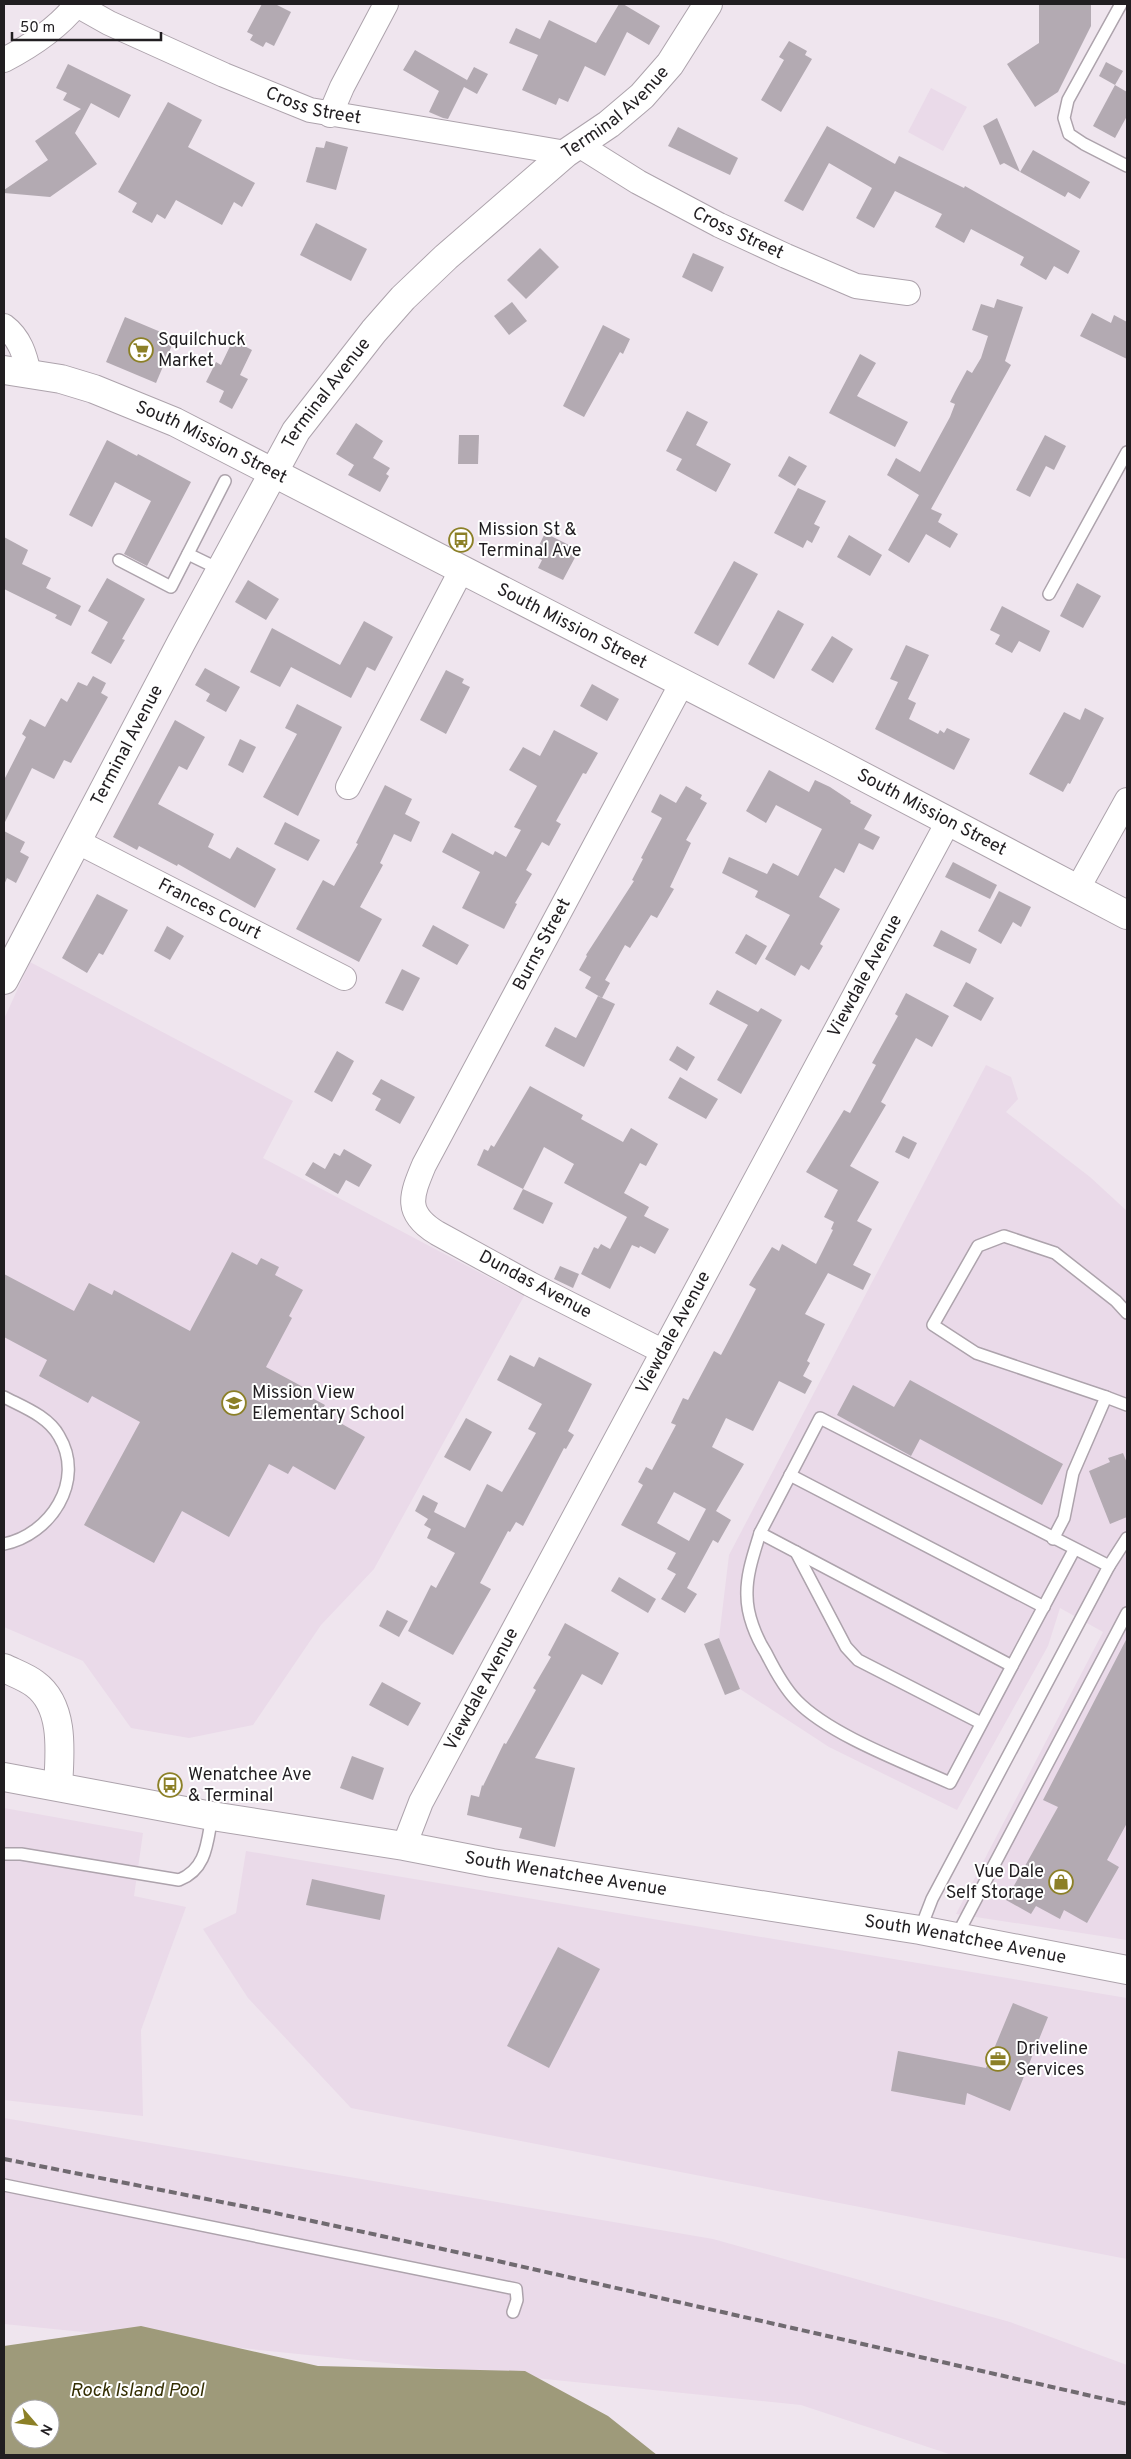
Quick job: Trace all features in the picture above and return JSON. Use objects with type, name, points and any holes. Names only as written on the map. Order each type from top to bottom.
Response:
[{"type":"main road","name":"Terminal Avenue","points":[[4,980],[296,431],[374,331],[403,298],[446,257],[572,149],[609,124],[642,96],[670,64],[708,4]]},
{"type":"main road","name":"South Mission Street","points":[[16,372],[61,379],[137,405],[274,472],[1127,915]]},
{"type":"main road","points":[[4,1668],[36,1684],[54,1709],[60,1743],[58,1786]]},
{"type":"main road","name":"South Wenatchee Avenue","points":[[4,1777],[212,1816],[404,1846],[492,1863],[920,1930],[1127,1970]]},
{"type":"street","points":[[4,60],[21,51],[57,26],[77,4]]},
{"type":"street","name":"Cross Street","points":[[77,4],[110,24],[224,75],[310,110],[330,115],[572,149],[719,225],[786,256],[856,286],[908,293]]},
{"type":"street","points":[[330,115],[342,87],[386,4]]},
{"type":"street","points":[[4,326],[14,333],[24,353],[16,372]]},
{"type":"street","points":[[348,787],[462,569]]},
{"type":"street","name":"Burns Street","points":[[414,1210],[412,1202],[414,1189],[424,1166],[682,683]]},
{"type":"street","points":[[1078,888],[1127,800]]},
{"type":"street","name":"Viewdale Avenue","points":[[404,1846],[421,1802],[948,822]]},
{"type":"street","name":"Frances Court","points":[[76,842],[344,978]]},
{"type":"street","name":"Dundas Avenue","points":[[414,1210],[424,1225],[437,1233],[530,1284],[662,1351]]},
{"type":"lane","points":[[1121,4],[1068,100],[1064,118],[1069,134],[1084,144],[1127,166]]},
{"type":"lane","points":[[1049,594],[1127,452]]},
{"type":"lane","points":[[119,560],[171,587],[225,482]]},
{"type":"lane","points":[[188,554],[221,570]]},
{"type":"lane","points":[[1127,1313],[1116,1301],[1055,1253],[1004,1236],[978,1246],[932,1324],[976,1353],[1106,1397],[1127,1406]]},
{"type":"lane","points":[[4,1397],[40,1415],[59,1435],[66,1450],[67,1468],[66,1490],[55,1510],[40,1528],[23,1538],[4,1544]]},
{"type":"lane","points":[[1053,1539],[1064,1518],[1073,1473],[1106,1397]]},
{"type":"lane","points":[[1074,1550],[950,1783],[866,1744],[824,1721],[797,1701],[776,1672],[759,1641],[747,1597],[750,1564],[760,1533],[820,1418],[1074,1550],[1109,1566]]},
{"type":"lane","points":[[790,1475],[1044,1607]]},
{"type":"lane","points":[[760,1533],[1012,1666]]},
{"type":"lane","points":[[920,1930],[932,1899],[1109,1566],[1127,1538]]},
{"type":"lane","points":[[796,1552],[846,1646],[858,1660],[981,1723]]},
{"type":"lane","points":[[956,1937],[1127,1613]]},
{"type":"lane","points":[[4,1854],[21,1854],[179,1880],[188,1876],[204,1858],[212,1816]]},
{"type":"lane","points":[[4,2185],[516,2289],[517,2300],[513,2312]]},
{"type":"shaded area","points":[[931,88],[967,107],[943,151],[908,132]]},
{"type":"shaded area","name":"Mission View Elementary School","points":[[30,962],[293,1101],[263,1158],[524,1296],[374,1569],[321,1625],[253,1725],[189,1738],[131,1728],[83,1661],[4,1627],[4,1019]]},
{"type":"shaded area","points":[[986,1065],[1011,1077],[1018,1099],[1006,1112],[1090,1177],[1127,1211],[1127,1940],[956,1914],[1103,1632],[1060,1608],[1048,1646],[957,1810],[829,1747],[740,1689],[719,1638],[729,1555]]},
{"type":"shaded area","points":[[4,1808],[143,1833],[134,1896],[186,1907],[141,2030],[143,2116],[4,2100]]},
{"type":"shaded area","points":[[246,1851],[1127,1998],[1127,2259],[351,2108],[248,1998],[203,1929],[236,1913]]},
{"type":"shaded area","points":[[4,2118],[713,2239],[1010,2322],[1127,2365],[1127,2455],[952,2455],[801,2405],[4,2324]]},
{"type":"water","name":"Rock Island Pool","points":[[141,2326],[318,2366],[525,2371],[608,2416],[657,2455],[4,2455],[4,2346]]},
{"type":"building","points":[[262,4],[275,4],[291,12],[274,46],[266,42],[263,47],[250,40],[253,35],[247,32]]},
{"type":"building","points":[[619,4],[623,4],[660,26],[649,45],[627,32],[605,76],[585,66],[568,102],[559,98],[556,105],[522,90],[538,55],[509,43],[516,28],[540,39],[549,20],[596,43]]},
{"type":"building","points":[[1039,4],[1091,4],[1091,26],[1058,92],[1035,107],[1007,64],[1039,43]]},
{"type":"building","points":[[789,41],[807,51],[805,55],[812,59],[781,112],[761,100],[784,60],[779,57]]},
{"type":"building","points":[[415,50],[467,80],[466,82],[474,67],[488,74],[477,94],[464,87],[448,119],[443,118],[429,112],[439,91],[403,70]]},
{"type":"building","points":[[1106,62],[1123,71],[1115,85],[1099,76]]},
{"type":"building","points":[[68,64],[131,95],[119,118],[91,103],[75,133],[97,164],[50,197],[4,193],[4,190],[48,160],[35,141],[81,109],[63,100],[67,93],[56,88]]},
{"type":"building","points":[[1115,85],[1127,92],[1127,116],[1115,138],[1093,126]]},
{"type":"building","points":[[168,102],[202,120],[188,147],[255,183],[242,207],[234,202],[222,225],[176,200],[165,219],[157,214],[152,223],[132,212],[137,203],[118,192]]},
{"type":"building","points":[[997,118],[1020,172],[1004,163],[1000,165],[983,126]]},
{"type":"building","points":[[827,126],[895,164],[899,156],[964,188],[965,186],[1080,251],[1068,274],[1054,266],[1046,280],[1020,265],[1024,257],[971,229],[964,243],[935,227],[942,214],[895,191],[874,228],[856,218],[872,188],[829,163],[803,211],[784,201]]},
{"type":"building","points":[[678,127],[738,158],[730,175],[668,146]]},
{"type":"building","points":[[326,141],[348,147],[336,190],[306,182],[316,147],[324,148]]},
{"type":"building","points":[[1033,150],[1090,182],[1080,199],[1068,192],[1065,197],[1020,172]]},
{"type":"building","points":[[316,223],[367,249],[351,281],[300,255]]},
{"type":"building","points":[[540,248],[559,267],[526,299],[507,280]]},
{"type":"building","points":[[693,253],[724,267],[712,292],[682,277]]},
{"type":"building","points":[[997,299],[1023,307],[1005,361],[1011,365],[931,509],[942,514],[938,522],[958,534],[950,548],[926,534],[909,563],[888,550],[919,495],[887,475],[896,458],[920,472],[950,417],[955,404],[950,402],[955,392],[967,370],[972,373],[981,358],[988,336],[972,330],[981,304],[994,308]]},
{"type":"building","points":[[512,302],[527,321],[509,335],[494,316]]},
{"type":"building","points":[[1092,313],[1111,323],[1114,315],[1127,322],[1127,359],[1080,336]]},
{"type":"building","name":"Squilchuck Market","points":[[125,317],[175,338],[156,383],[106,362]]},
{"type":"building","points":[[603,325],[630,339],[623,354],[620,352],[584,417],[563,406]]},
{"type":"building","points":[[233,340],[252,350],[240,375],[248,379],[232,409],[219,402],[224,391],[206,382],[216,362],[221,365]]},
{"type":"building","points":[[860,354],[876,363],[857,396],[908,422],[895,447],[829,413]]},
{"type":"building","points":[[687,411],[708,422],[696,445],[731,464],[716,492],[676,470],[682,459],[666,451]]},
{"type":"building","points":[[356,423],[383,441],[373,458],[390,468],[386,474],[389,476],[380,492],[348,475],[354,465],[336,454]]},
{"type":"building","points":[[459,435],[479,435],[478,464],[458,464]]},
{"type":"building","points":[[1045,435],[1066,446],[1054,470],[1046,466],[1030,497],[1016,490]]},
{"type":"building","points":[[107,440],[191,482],[147,566],[124,554],[151,501],[115,482],[92,527],[69,515]]},
{"type":"building","points":[[789,456],[807,466],[795,486],[778,476]]},
{"type":"building","points":[[798,488],[826,501],[814,524],[820,527],[812,543],[807,540],[803,548],[774,533]]},
{"type":"building","points":[[545,533],[579,550],[563,580],[538,568],[542,560],[534,556]]},
{"type":"building","points":[[849,535],[882,555],[870,576],[837,557]]},
{"type":"building","points":[[4,537],[28,550],[22,564],[51,578],[46,588],[81,606],[71,626],[55,618],[57,615],[4,589]]},
{"type":"building","points":[[734,561],[758,574],[718,646],[694,633]]},
{"type":"building","points":[[107,578],[145,599],[122,639],[125,640],[111,664],[91,653],[108,622],[88,611]]},
{"type":"building","points":[[248,580],[279,599],[266,620],[235,602]]},
{"type":"building","points":[[1077,583],[1101,596],[1083,628],[1060,616]]},
{"type":"building","points":[[1002,606],[1050,631],[1040,652],[1019,641],[1012,653],[995,644],[1000,635],[990,630]]},
{"type":"building","points":[[778,610],[804,624],[774,679],[748,664]]},
{"type":"building","points":[[364,621],[393,637],[375,671],[367,667],[351,698],[291,667],[280,687],[250,672],[272,628],[340,665]]},
{"type":"building","points":[[832,636],[853,649],[833,683],[811,670]]},
{"type":"building","points":[[906,645],[929,655],[908,699],[916,703],[909,719],[938,734],[940,730],[944,733],[947,728],[970,739],[954,770],[875,729],[898,682],[890,679]]},
{"type":"building","points":[[205,668],[240,687],[226,712],[206,701],[210,694],[195,685]]},
{"type":"building","points":[[446,670],[464,679],[462,683],[470,687],[446,734],[420,720]]},
{"type":"building","points":[[93,676],[106,683],[101,693],[108,697],[71,763],[64,760],[54,779],[32,768],[4,824],[4,780],[26,737],[22,734],[30,719],[45,727],[61,698],[67,702],[78,682],[87,686]]},
{"type":"building","points":[[592,684],[619,699],[607,721],[580,706]]},
{"type":"building","points":[[297,704],[342,727],[298,816],[263,797],[297,734],[285,728]]},
{"type":"building","points":[[1085,708],[1104,718],[1070,784],[1068,783],[1063,792],[1029,774],[1064,712],[1080,720]]},
{"type":"building","points":[[175,720],[205,737],[187,770],[179,766],[158,804],[214,834],[208,847],[230,859],[237,847],[276,869],[255,908],[178,864],[177,866],[139,846],[137,850],[113,837]]},
{"type":"building","points":[[554,730],[598,753],[586,774],[583,773],[556,821],[561,824],[549,846],[542,842],[526,870],[532,874],[515,903],[517,904],[504,929],[462,908],[480,872],[442,852],[452,833],[493,855],[495,851],[506,857],[521,830],[514,827],[537,786],[509,770],[523,747],[540,756]]},
{"type":"building","points":[[240,739],[256,747],[243,773],[228,765]]},
{"type":"building","points":[[769,770],[809,792],[815,780],[830,787],[851,801],[850,803],[872,815],[864,829],[880,837],[873,850],[859,843],[844,873],[835,868],[819,897],[840,909],[820,944],[823,946],[809,970],[801,965],[795,976],[765,959],[790,915],[755,897],[758,891],[722,873],[729,857],[767,874],[773,863],[798,876],[822,829],[776,805],[766,823],[746,811]]},
{"type":"building","points":[[385,785],[412,799],[405,814],[420,822],[411,842],[394,834],[380,863],[383,865],[360,907],[382,919],[359,962],[296,929],[323,880],[334,886],[358,844],[356,843]]},
{"type":"building","points":[[686,786],[702,795],[700,799],[707,803],[686,840],[691,843],[670,887],[674,889],[657,918],[651,915],[630,948],[625,945],[605,980],[610,983],[602,998],[585,988],[591,977],[579,970],[586,955],[634,881],[632,880],[643,859],[641,858],[662,818],[651,812],[660,794],[676,803]]},
{"type":"building","points":[[285,822],[320,840],[308,861],[274,844]]},
{"type":"building","points":[[4,831],[25,842],[20,852],[29,857],[16,883],[7,878],[4,885]]},
{"type":"building","points":[[953,862],[997,885],[990,899],[945,877]]},
{"type":"building","points":[[999,891],[1031,907],[1021,927],[1013,922],[1001,944],[978,931]]},
{"type":"building","points":[[97,894],[128,910],[103,955],[99,953],[87,973],[62,958]]},
{"type":"building","points":[[433,925],[469,945],[457,965],[422,946]]},
{"type":"building","points":[[167,926],[184,936],[170,960],[154,951]]},
{"type":"building","points":[[941,930],[977,949],[970,964],[933,946]]},
{"type":"building","points":[[746,934],[767,946],[756,965],[735,953]]},
{"type":"building","points":[[402,969],[420,978],[403,1011],[385,1003]]},
{"type":"building","points":[[966,982],[994,998],[981,1021],[953,1006]]},
{"type":"building","points":[[717,990],[758,1012],[761,1008],[782,1020],[741,1094],[717,1080],[748,1025],[709,1004]]},
{"type":"building","points":[[906,993],[949,1016],[932,1047],[916,1038],[881,1102],[886,1105],[850,1166],[879,1182],[857,1221],[872,1229],[853,1265],[871,1274],[863,1290],[828,1273],[805,1314],[825,1324],[807,1361],[810,1363],[803,1376],[812,1381],[805,1394],[779,1381],[753,1431],[726,1418],[712,1447],[744,1464],[716,1511],[731,1520],[718,1543],[713,1540],[687,1588],[697,1594],[685,1613],[661,1599],[676,1574],[667,1569],[676,1553],[621,1525],[643,1485],[638,1482],[646,1467],[652,1470],[676,1425],[671,1423],[683,1398],[688,1400],[714,1351],[721,1355],[756,1289],[749,1285],[772,1247],[779,1251],[782,1244],[816,1264],[833,1230],[831,1229],[834,1222],[824,1217],[838,1190],[806,1172],[844,1110],[850,1113],[876,1065],[872,1063],[898,1016],[895,1014]],"holes":[[[674,1492],[706,1509],[689,1541],[657,1523]]]},
{"type":"building","points":[[598,996],[615,1004],[584,1067],[545,1046],[555,1027],[576,1038]]},
{"type":"building","points":[[677,1046],[695,1057],[687,1071],[669,1060]]},
{"type":"building","points":[[337,1051],[354,1061],[332,1102],[314,1092]]},
{"type":"building","points":[[680,1077],[718,1099],[706,1119],[668,1098]]},
{"type":"building","points":[[381,1079],[415,1097],[400,1124],[375,1110],[381,1099],[372,1094]]},
{"type":"building","points":[[530,1086],[583,1115],[581,1119],[623,1142],[631,1128],[658,1144],[646,1166],[640,1163],[624,1193],[649,1207],[644,1216],[669,1229],[655,1254],[640,1246],[639,1248],[632,1245],[610,1289],[581,1274],[594,1247],[598,1249],[601,1244],[610,1249],[627,1217],[564,1183],[574,1164],[544,1147],[523,1189],[477,1165],[484,1149],[488,1151],[491,1145],[494,1147]]},
{"type":"building","points":[[903,1136],[917,1143],[909,1159],[895,1152]]},
{"type":"building","points":[[344,1149],[372,1165],[359,1187],[346,1180],[338,1194],[305,1175],[313,1162],[325,1169],[334,1153],[340,1156]]},
{"type":"building","points":[[523,1189],[553,1203],[543,1224],[513,1209]]},
{"type":"building","points":[[232,1252],[257,1265],[261,1258],[279,1267],[275,1275],[303,1290],[289,1316],[292,1318],[266,1367],[305,1388],[303,1393],[325,1405],[321,1412],[365,1437],[335,1490],[293,1466],[288,1474],[269,1464],[229,1537],[182,1511],[154,1563],[84,1525],[140,1422],[92,1396],[88,1403],[39,1376],[47,1360],[4,1337],[4,1274],[74,1311],[89,1283],[112,1295],[114,1290],[190,1331]]},
{"type":"building","points":[[560,1266],[579,1274],[573,1288],[554,1279]]},
{"type":"building","points":[[510,1355],[534,1367],[539,1357],[592,1384],[568,1431],[574,1435],[566,1449],[564,1448],[523,1526],[516,1522],[510,1532],[508,1531],[480,1583],[491,1589],[453,1655],[408,1631],[431,1585],[436,1588],[455,1553],[427,1538],[431,1529],[424,1525],[428,1519],[415,1511],[423,1495],[438,1503],[434,1512],[465,1528],[487,1484],[502,1492],[536,1433],[528,1429],[542,1404],[497,1380]]},
{"type":"building","points":[[910,1380],[1063,1464],[1042,1505],[920,1439],[911,1456],[837,1415],[853,1385],[894,1407]]},
{"type":"building","points":[[466,1418],[492,1432],[470,1471],[444,1457]]},
{"type":"building","points":[[1123,1453],[1127,1463],[1127,1517],[1110,1524],[1089,1471],[1110,1462],[1108,1458]]},
{"type":"building","points":[[619,1577],[656,1599],[648,1613],[611,1591]]},
{"type":"building","points":[[387,1610],[408,1621],[399,1637],[379,1626]]},
{"type":"building","points":[[565,1623],[619,1653],[602,1685],[582,1674],[535,1758],[575,1768],[555,1847],[519,1838],[522,1828],[467,1815],[471,1795],[479,1797],[482,1785],[504,1743],[506,1744],[536,1690],[533,1688],[551,1657],[548,1655]]},
{"type":"building","points":[[719,1638],[740,1689],[725,1695],[704,1644]]},
{"type":"building","points":[[1127,1638],[1127,1823],[1107,1860],[1119,1867],[1087,1923],[1064,1910],[1060,1919],[1036,1906],[1031,1914],[1006,1900],[1058,1807],[1043,1800]]},
{"type":"building","points":[[382,1682],[421,1703],[408,1726],[369,1705]]},
{"type":"building","points":[[352,1756],[384,1768],[373,1800],[340,1788]]},
{"type":"building","points":[[312,1879],[385,1895],[380,1920],[306,1905]]},
{"type":"building","points":[[558,1947],[600,1969],[549,2068],[507,2046]]},
{"type":"building","points":[[1013,2003],[1048,2017],[1010,2111],[967,2093],[965,2105],[891,2091],[898,2051],[986,2068]]},
{"type":"railway","points":[[4,2159],[252,2208],[493,2260],[1127,2404]]},
{"type":"place","name":"Squilchuck Market","points":[[141,350]]},
{"type":"place","name":"Mission St & Terminal Ave","points":[[461,540]]},
{"type":"place","name":"Mission View Elementary School","points":[[234,1403]]},
{"type":"place","name":"Wenatchee Ave & Terminal","points":[[170,1785]]},
{"type":"place","name":"Vue Dale Self Storage","points":[[1061,1882]]},
{"type":"place","name":"Driveline Services","points":[[998,2059]]}]
